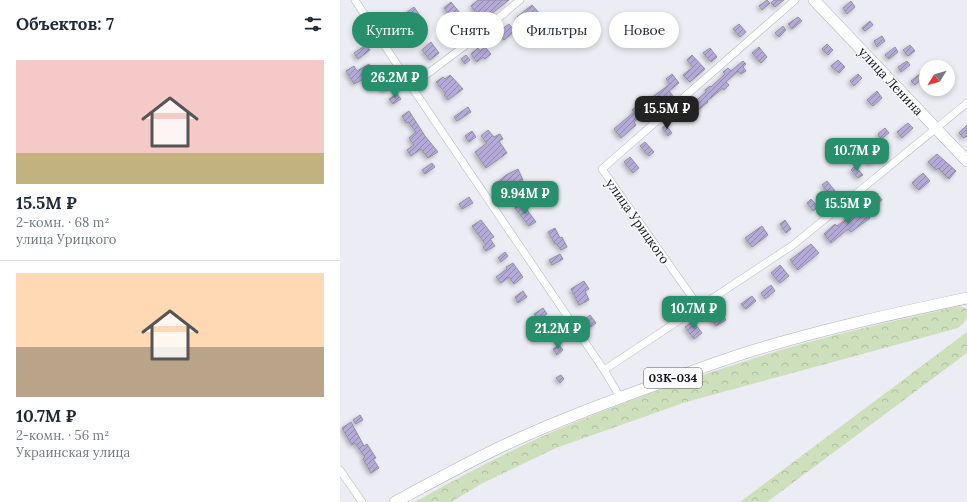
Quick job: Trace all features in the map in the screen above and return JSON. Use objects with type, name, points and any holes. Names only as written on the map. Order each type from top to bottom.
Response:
[{"type":"main road","name":"улица Ленина","points":[[814,0],[967,161]]},
{"type":"main road","name":"03К-034","points":[[395,502],[468,462],[508,443],[620,397],[721,361],[778,343],[967,298]]},
{"type":"street","points":[[355,0],[411,86],[604,370],[620,397]]},
{"type":"street","points":[[411,86],[466,45],[520,0]]},
{"type":"street","name":"улица Урицкого","points":[[699,307],[602,169],[795,0]]},
{"type":"street","points":[[604,370],[793,245],[967,103]]},
{"type":"street","points":[[340,470],[362,502]]},
{"type":"green space","points":[[960,306],[967,309],[967,315],[966,320],[958,328],[686,402],[556,448],[481,484],[451,502],[415,502],[448,483],[534,440],[645,395],[805,343]]},
{"type":"green space","points":[[967,332],[967,353],[767,502],[740,502]]},
{"type":"building","points":[[478,0],[509,0],[494,12],[475,12],[471,6]]},
{"type":"building","points":[[767,0],[770,3],[762,10],[759,6]]},
{"type":"building","points":[[774,0],[784,0],[775,7],[771,3]]},
{"type":"building","points":[[851,1],[855,7],[847,14],[843,8]]},
{"type":"building","points":[[451,2],[459,12],[447,12],[444,8]]},
{"type":"building","points":[[532,5],[538,12],[523,12]]},
{"type":"building","points":[[414,7],[418,12],[407,12]]},
{"type":"building","points":[[798,17],[802,21],[792,29],[788,24]]},
{"type":"building","points":[[870,21],[873,25],[865,31],[862,28]]},
{"type":"building","points":[[509,24],[512,28],[512,33],[504,40],[504,28]]},
{"type":"building","points":[[739,24],[746,32],[740,37],[733,29]]},
{"type":"building","points":[[783,26],[786,30],[779,37],[775,33]]},
{"type":"building","points":[[882,36],[885,41],[877,47],[874,41]]},
{"type":"building","points":[[431,42],[439,53],[430,60],[422,50],[428,48],[428,45]]},
{"type":"building","points":[[827,44],[833,50],[828,55],[822,49]]},
{"type":"building","points":[[910,45],[915,51],[908,56],[903,50]]},
{"type":"building","points":[[759,47],[767,57],[761,63],[752,53]]},
{"type":"building","points":[[895,47],[898,52],[889,59],[885,55]]},
{"type":"building","points":[[362,48],[368,48],[370,50],[358,59],[354,53]]},
{"type":"building","points":[[478,48],[480,51],[486,48],[491,54],[485,59],[483,57],[477,62],[471,54]]},
{"type":"building","points":[[710,48],[717,57],[711,62],[703,53]]},
{"type":"building","points":[[466,55],[470,60],[465,64],[461,59]]},
{"type":"building","points":[[692,55],[705,69],[690,82],[683,75],[693,67],[687,60]]},
{"type":"building","points":[[838,60],[845,67],[839,73],[831,66]]},
{"type":"building","points":[[743,61],[746,64],[743,67],[746,71],[741,74],[738,71],[726,82],[729,85],[707,101],[708,102],[697,111],[699,113],[693,118],[685,107],[691,103],[692,104],[706,92],[705,90],[710,86],[711,87],[725,74],[723,72],[728,68],[731,71]]},
{"type":"building","points":[[907,61],[910,65],[901,72],[898,67]]},
{"type":"building","points":[[369,64],[375,73],[354,84],[346,71],[354,66],[357,71]]},
{"type":"building","points":[[672,74],[679,83],[669,91],[673,96],[658,108],[651,98],[670,84],[666,79]]},
{"type":"building","points":[[858,74],[862,78],[854,86],[850,81]]},
{"type":"building","points":[[450,75],[463,89],[448,100],[444,95],[446,94],[436,82],[443,77],[445,79]]},
{"type":"building","points":[[919,75],[919,81],[915,85],[911,81]]},
{"type":"building","points":[[389,80],[393,85],[384,91],[380,86]]},
{"type":"building","points":[[877,91],[882,98],[873,106],[867,100]]},
{"type":"building","points":[[397,94],[401,99],[393,104],[389,99]]},
{"type":"building","points":[[637,106],[644,113],[634,122],[636,125],[621,138],[614,129],[634,112],[632,110]]},
{"type":"building","points":[[468,107],[471,112],[457,121],[454,117]]},
{"type":"building","points":[[409,111],[425,136],[438,152],[428,158],[421,149],[411,156],[407,150],[414,145],[409,138],[416,132],[408,122],[406,123],[402,116]]},
{"type":"building","points":[[908,123],[913,128],[902,138],[897,132]]},
{"type":"building","points":[[666,125],[672,133],[668,136],[662,128]]},
{"type":"building","points":[[967,125],[967,136],[964,138],[959,133]]},
{"type":"building","points":[[885,128],[889,133],[881,139],[878,134]]},
{"type":"building","points":[[488,130],[494,137],[500,134],[503,139],[499,141],[507,153],[486,168],[475,152],[487,143],[481,136]]},
{"type":"building","points":[[472,131],[476,137],[469,142],[465,136]]},
{"type":"building","points":[[645,142],[654,152],[649,156],[640,146]]},
{"type":"building","points":[[868,153],[875,160],[870,164],[864,157]]},
{"type":"building","points":[[937,154],[956,171],[949,179],[938,168],[936,170],[928,162]]},
{"type":"building","points":[[630,157],[639,168],[633,173],[624,162]]},
{"type":"building","points":[[432,163],[435,167],[425,174],[422,170]]},
{"type":"building","points":[[855,166],[863,175],[858,178],[851,170]]},
{"type":"building","points":[[518,169],[523,180],[516,184],[514,181],[502,190],[497,183],[506,175]]},
{"type":"building","points":[[923,173],[930,181],[919,190],[912,183]]},
{"type":"building","points":[[827,181],[835,191],[830,195],[822,185]]},
{"type":"building","points":[[878,195],[882,200],[874,206],[870,201]]},
{"type":"building","points":[[469,197],[473,203],[462,209],[459,204]]},
{"type":"building","points":[[811,199],[818,207],[813,211],[807,203]]},
{"type":"building","points":[[522,203],[536,222],[529,226],[515,208]]},
{"type":"building","points":[[862,207],[870,218],[851,232],[848,229],[831,243],[824,234],[835,224],[837,226]]},
{"type":"building","points":[[481,220],[494,237],[490,239],[495,246],[486,251],[483,247],[486,245],[472,226]]},
{"type":"building","points":[[785,220],[791,229],[786,233],[780,224]]},
{"type":"building","points":[[762,226],[768,235],[752,247],[745,238]]},
{"type":"building","points":[[555,228],[567,247],[561,250],[556,243],[555,244],[548,232]]},
{"type":"building","points":[[811,244],[819,253],[798,270],[790,260]]},
{"type":"building","points":[[505,252],[508,256],[501,262],[498,258]]},
{"type":"building","points":[[560,254],[563,259],[552,265],[549,260]]},
{"type":"building","points":[[513,263],[523,277],[514,284],[509,277],[501,283],[496,277],[507,269],[506,267]]},
{"type":"building","points":[[780,265],[789,276],[780,283],[771,273]]},
{"type":"building","points":[[584,281],[589,289],[585,291],[589,300],[579,305],[571,289]]},
{"type":"building","points":[[771,285],[775,291],[765,299],[761,293]]},
{"type":"building","points":[[523,291],[527,297],[518,303],[515,297]]},
{"type":"building","points":[[752,296],[756,301],[746,309],[741,304]]},
{"type":"building","points":[[543,308],[547,314],[538,320],[534,314]]},
{"type":"building","points":[[719,308],[726,320],[716,326],[709,314]]},
{"type":"building","points":[[590,315],[596,323],[591,327],[585,319]]},
{"type":"building","points":[[552,321],[557,328],[548,334],[543,328]]},
{"type":"building","points":[[693,321],[702,333],[694,339],[685,327]]},
{"type":"building","points":[[559,345],[563,350],[557,355],[553,349]]},
{"type":"building","points":[[561,375],[564,379],[560,383],[556,378]]},
{"type":"building","points":[[360,415],[363,420],[356,424],[353,420]]},
{"type":"building","points":[[351,422],[364,446],[367,444],[376,458],[373,459],[379,468],[371,473],[363,459],[365,457],[355,443],[352,445],[342,428]]}]
